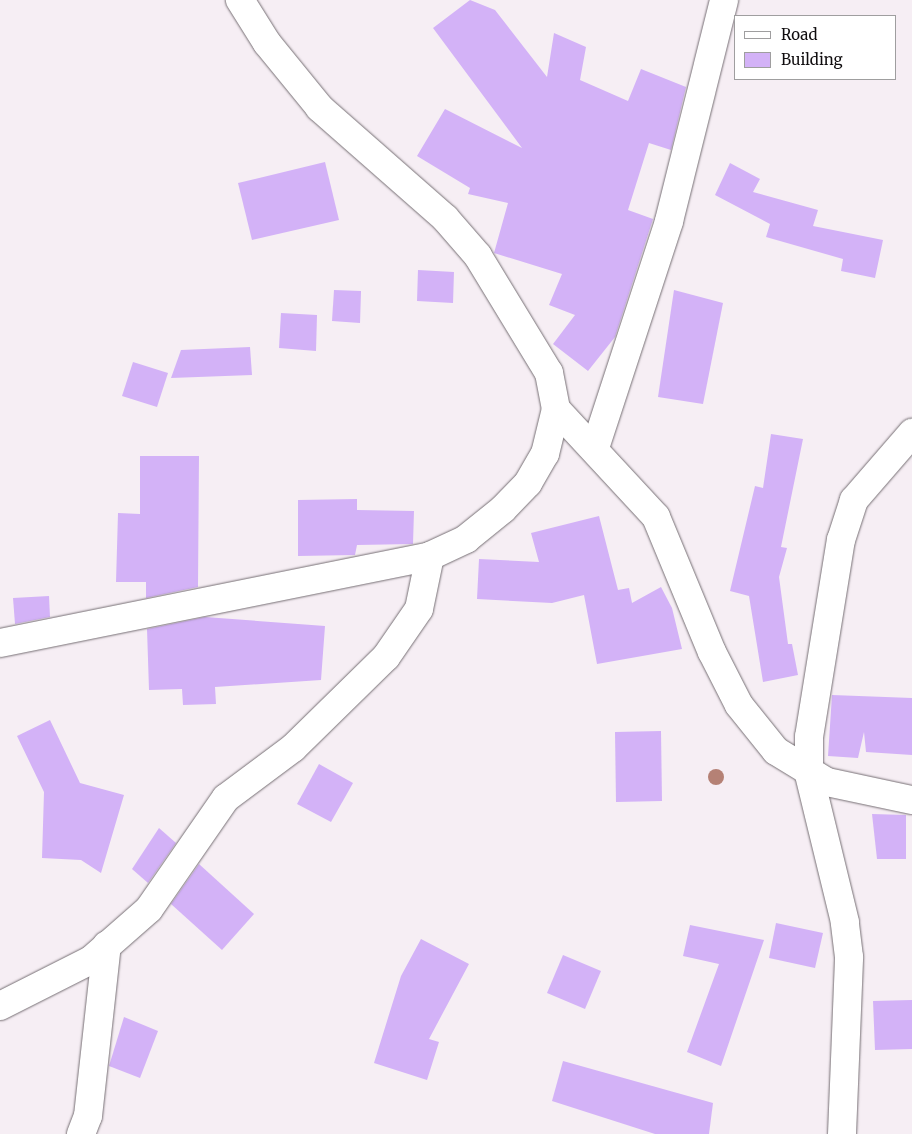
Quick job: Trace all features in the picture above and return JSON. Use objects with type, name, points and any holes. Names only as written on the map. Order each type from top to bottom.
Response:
[{"type":"street","points":[[0,643],[317,583],[430,556],[466,539],[528,483],[545,454],[556,408],[549,373],[478,256],[445,218],[320,108],[267,44],[240,0]]},
{"type":"street","points":[[595,448],[669,221],[724,0]]},
{"type":"street","points":[[556,408],[595,448],[656,517],[712,652],[740,705],[776,751],[809,774],[847,788],[912,800]]},
{"type":"street","points":[[842,1134],[849,957],[842,906],[809,774],[813,704],[840,540],[854,500],[912,433]]},
{"type":"street","points":[[0,1006],[64,976],[107,946],[168,888],[186,851],[226,798],[293,748],[386,657],[419,609],[430,556]]},
{"type":"street","points":[[81,1134],[88,1116],[107,946]]},
{"type":"building","points":[[470,0],[495,10],[547,77],[554,33],[586,47],[580,80],[628,101],[641,69],[686,87],[671,150],[649,143],[628,210],[653,219],[615,337],[588,371],[553,344],[575,315],[549,305],[562,274],[494,253],[508,203],[468,194],[470,188],[417,156],[445,109],[522,148],[433,28]]},
{"type":"building","points":[[325,162],[339,220],[252,240],[238,183]]},
{"type":"building","points":[[730,163],[760,179],[753,192],[818,210],[813,226],[883,240],[875,278],[841,271],[843,259],[766,237],[770,224],[715,195]]},
{"type":"building","points":[[418,270],[454,272],[453,303],[417,301]]},
{"type":"building","points":[[334,290],[361,291],[360,323],[332,321]]},
{"type":"building","points":[[674,290],[723,303],[703,404],[658,397]]},
{"type":"building","points":[[281,313],[317,315],[316,351],[279,348]]},
{"type":"building","points":[[250,347],[252,375],[171,378],[181,350]]},
{"type":"building","points":[[133,362],[168,373],[157,407],[122,396]]},
{"type":"building","points":[[771,434],[803,439],[781,547],[787,548],[779,577],[788,644],[792,644],[798,675],[763,682],[749,596],[730,591],[755,486],[763,488]]},
{"type":"building","points":[[140,456],[199,456],[198,587],[146,598],[146,582],[116,582],[118,513],[140,514]]},
{"type":"building","points":[[357,499],[357,510],[414,511],[413,544],[357,545],[355,555],[298,556],[298,500]]},
{"type":"building","points":[[599,516],[618,590],[629,588],[632,603],[661,587],[672,608],[682,649],[597,664],[584,595],[552,603],[477,599],[479,559],[539,562],[531,533]]},
{"type":"building","points":[[49,596],[50,617],[15,624],[13,598]]},
{"type":"building","points":[[205,617],[325,626],[321,680],[215,687],[216,704],[183,705],[182,689],[149,690],[147,629]]},
{"type":"building","points":[[832,695],[912,698],[912,755],[866,752],[864,732],[858,758],[828,756]]},
{"type":"building","points":[[50,720],[80,783],[124,795],[101,873],[81,860],[42,858],[44,792],[17,736]]},
{"type":"building","points":[[661,731],[662,801],[616,802],[615,732]]},
{"type":"building","points":[[319,764],[353,783],[331,822],[297,804]]},
{"type":"building","points":[[872,814],[906,815],[906,859],[877,859]]},
{"type":"building","points":[[159,828],[176,843],[148,883],[132,869]]},
{"type":"building","points":[[199,864],[254,914],[222,950],[171,904]]},
{"type":"building","points":[[776,923],[823,933],[815,968],[769,958]]},
{"type":"building","points":[[690,925],[764,940],[721,1066],[687,1052],[719,964],[683,956]]},
{"type":"building","points":[[421,939],[469,964],[429,1039],[439,1042],[427,1080],[374,1063],[401,976]]},
{"type":"building","points":[[563,955],[601,971],[585,1009],[547,993]]},
{"type":"building","points":[[912,1000],[912,1049],[875,1050],[873,1001]]},
{"type":"building","points":[[124,1017],[158,1031],[140,1078],[109,1066]]},
{"type":"building","points":[[563,1061],[713,1103],[709,1134],[655,1134],[552,1101]]}]
